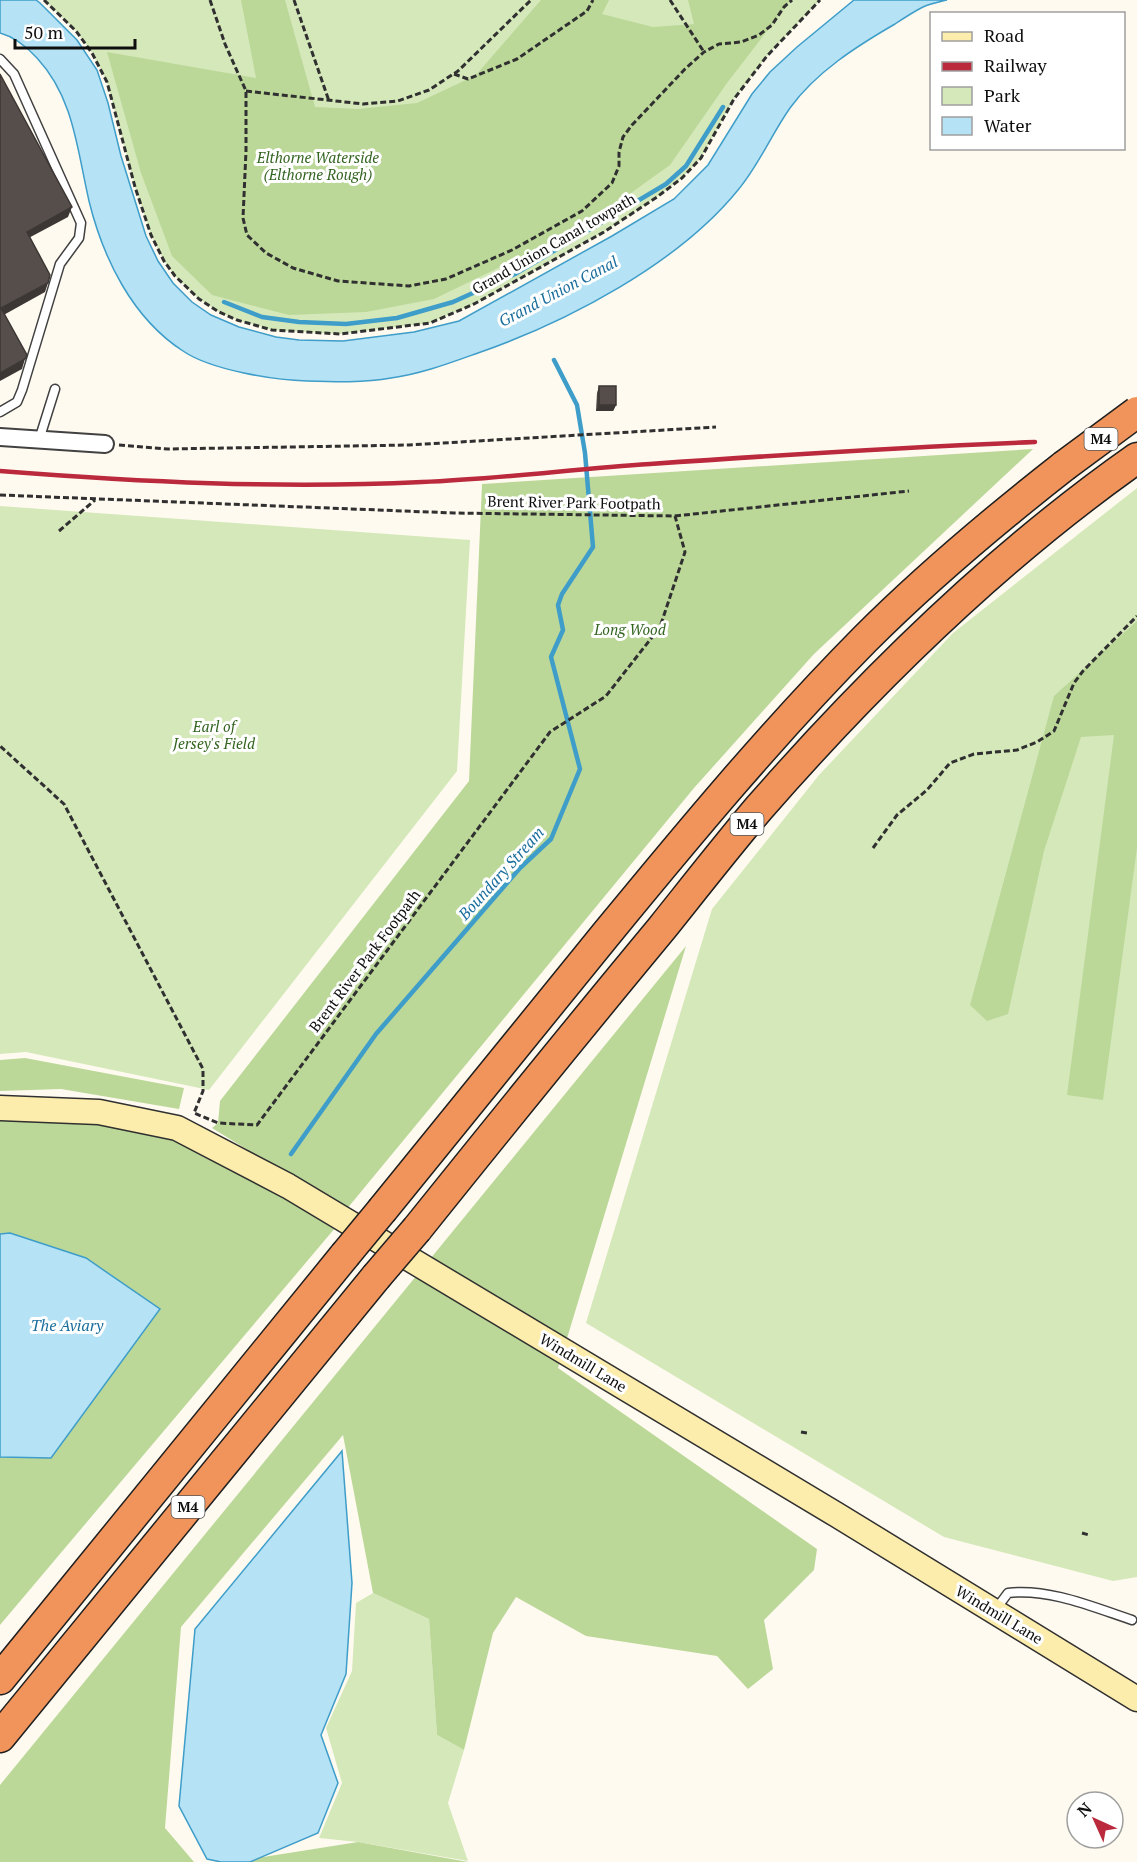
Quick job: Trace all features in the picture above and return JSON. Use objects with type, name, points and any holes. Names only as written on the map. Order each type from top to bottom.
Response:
[{"type":"highway","name":"M4","points":[[0,1679],[657,873],[781,727],[866,638],[993,522],[1137,412]]},
{"type":"highway","name":"M4","points":[[0,1737],[759,809],[819,742],[913,644],[963,597],[1132,462]]},
{"type":"main road","name":"Windmill Lane","points":[[0,1108],[99,1112],[177,1128],[288,1186],[1137,1699]]},
{"type":"street","points":[[0,437],[105,444]]},
{"type":"lane","points":[[0,59],[14,74],[81,224],[78,238],[60,264],[17,402],[0,412]]},
{"type":"lane","points":[[39,440],[56,389]]},
{"type":"lane","points":[[994,1612],[1008,1593],[1023,1591],[1077,1602],[1131,1620]]},
{"type":"path","name":"Grand Union Canal towpath","points":[[44,0],[76,31],[92,53],[107,82],[135,187],[151,235],[164,261],[175,276],[199,299],[237,320],[272,330],[340,334],[430,323],[474,304],[524,279],[604,232],[657,196],[682,178],[701,158],[734,99],[767,56],[817,1]]},
{"type":"path","points":[[210,0],[225,44],[246,91],[243,218],[247,235],[266,253],[293,268],[338,281],[410,286],[446,279],[512,250],[582,211],[612,183],[619,166],[619,152],[623,137],[632,125],[704,52],[720,44],[741,42],[759,35],[772,25],[792,0]]},
{"type":"path","points":[[294,0],[328,101]]},
{"type":"path","points":[[246,91],[363,104],[398,101],[429,90],[454,74],[531,0]]},
{"type":"path","points":[[454,74],[468,79],[517,59],[587,11],[593,0]]},
{"type":"path","points":[[670,0],[704,52]]},
{"type":"path","points":[[105,444],[168,449],[409,445],[716,427]]},
{"type":"path","points":[[675,516],[909,491]]},
{"type":"path","name":"Brent River Park Footpath","points":[[0,495],[454,513],[675,516],[685,552],[660,627],[606,696],[550,732],[257,1125],[218,1123],[194,1113],[203,1091],[203,1069],[64,804],[0,746]]},
{"type":"path","points":[[59,531],[97,499]]},
{"type":"path","points":[[873,848],[897,815],[927,790],[950,763],[974,754],[1017,750],[1037,742],[1054,731],[1074,683],[1137,616]]},
{"type":"path","points":[[801,1432],[807,1433]]},
{"type":"path","points":[[1082,1533],[1089,1535]]},
{"type":"green space","name":"Elthorne Waterside (Elthorne Rough)","points":[[44,0],[820,0],[767,56],[734,99],[701,158],[682,178],[657,197],[604,232],[474,304],[430,323],[340,334],[272,330],[237,320],[199,299],[175,276],[164,261],[151,235],[135,187],[107,82],[92,53],[76,31]]},
{"type":"green space","name":"Elthorne Waterside (Elthorne Rough)","points":[[241,0],[285,0],[315,107],[358,109],[417,103],[475,76],[541,0],[609,0],[602,14],[653,27],[694,24],[688,0],[791,0],[727,83],[670,165],[585,226],[434,299],[366,312],[289,315],[212,295],[172,256],[141,173],[107,52],[256,78]]},
{"type":"green space","name":"Long Wood","points":[[1033,449],[814,654],[694,788],[346,1210],[212,1128],[218,1123],[220,1101],[469,781],[482,484]]},
{"type":"green space","points":[[1137,488],[1137,1577],[1113,1581],[944,1537],[586,1323],[712,909],[819,775],[953,633]]},
{"type":"green space","name":"Earl of Jersey's Field","points":[[0,506],[470,540],[457,771],[209,1090],[26,1052],[0,1054]]},
{"type":"green space","points":[[1137,621],[1137,848],[1103,1100],[1067,1095],[1114,735],[1081,737],[1044,851],[1008,1014],[987,1021],[970,1005],[1054,696]]},
{"type":"green space","points":[[686,946],[558,1368],[817,1549],[814,1570],[764,1620],[773,1669],[748,1689],[717,1656],[586,1636],[516,1597],[493,1633],[464,1750],[437,1735],[429,1619],[373,1593],[343,1435],[181,1627],[165,1828],[194,1862],[0,1862],[0,1785]]},
{"type":"green space","points":[[25,1058],[184,1088],[179,1109],[61,1089],[0,1091],[0,1060]]},
{"type":"green space","points":[[0,1114],[79,1118],[175,1137],[341,1221],[0,1625],[0,1457],[51,1458],[86,1258],[10,1233],[0,1234]]},
{"type":"green space","points":[[373,1593],[429,1619],[437,1735],[464,1750],[448,1803],[468,1861],[358,1842],[319,1838],[342,1783],[326,1728],[352,1671],[356,1603]]},
{"type":"green space","points":[[358,1842],[468,1862],[231,1862]]},
{"type":"water","name":"Grand Union Canal","points":[[0,0],[36,0],[77,40],[97,70],[146,236],[158,261],[173,283],[192,302],[211,315],[239,327],[276,337],[343,341],[414,332],[459,321],[674,199],[708,165],[752,94],[770,72],[854,0],[947,0],[912,13],[825,71],[790,108],[738,190],[713,217],[685,242],[619,288],[548,325],[446,364],[402,376],[370,381],[339,382],[277,379],[209,364],[183,351],[149,322],[122,285],[102,244],[89,201],[67,107],[49,73],[37,58],[15,40],[0,33]]},
{"type":"water","name":"The Aviary","points":[[10,1233],[86,1258],[160,1309],[51,1458],[0,1457],[0,1234]]},
{"type":"water","points":[[342,1451],[352,1583],[346,1674],[321,1735],[338,1783],[318,1833],[250,1862],[221,1862],[207,1859],[179,1806],[195,1629]]},
{"type":"building","points":[[0,74],[72,207],[27,232],[50,275],[48,283],[1,308],[27,355],[25,359],[0,373]]},
{"type":"building","points":[[599,386],[616,386],[616,405],[599,405]]},
{"type":"waterway","points":[[224,302],[262,317],[299,322],[346,324],[397,318],[453,302],[515,274],[666,184],[686,166],[723,107]]},
{"type":"waterway","name":"Boundary Stream","points":[[291,1154],[376,1034],[520,868],[551,839],[580,769],[551,657],[563,630],[558,605],[562,594],[593,547],[585,453],[577,405],[554,360]]},
{"type":"railway","points":[[0,471],[211,483],[369,484],[479,479],[795,454],[1035,442]]}]
